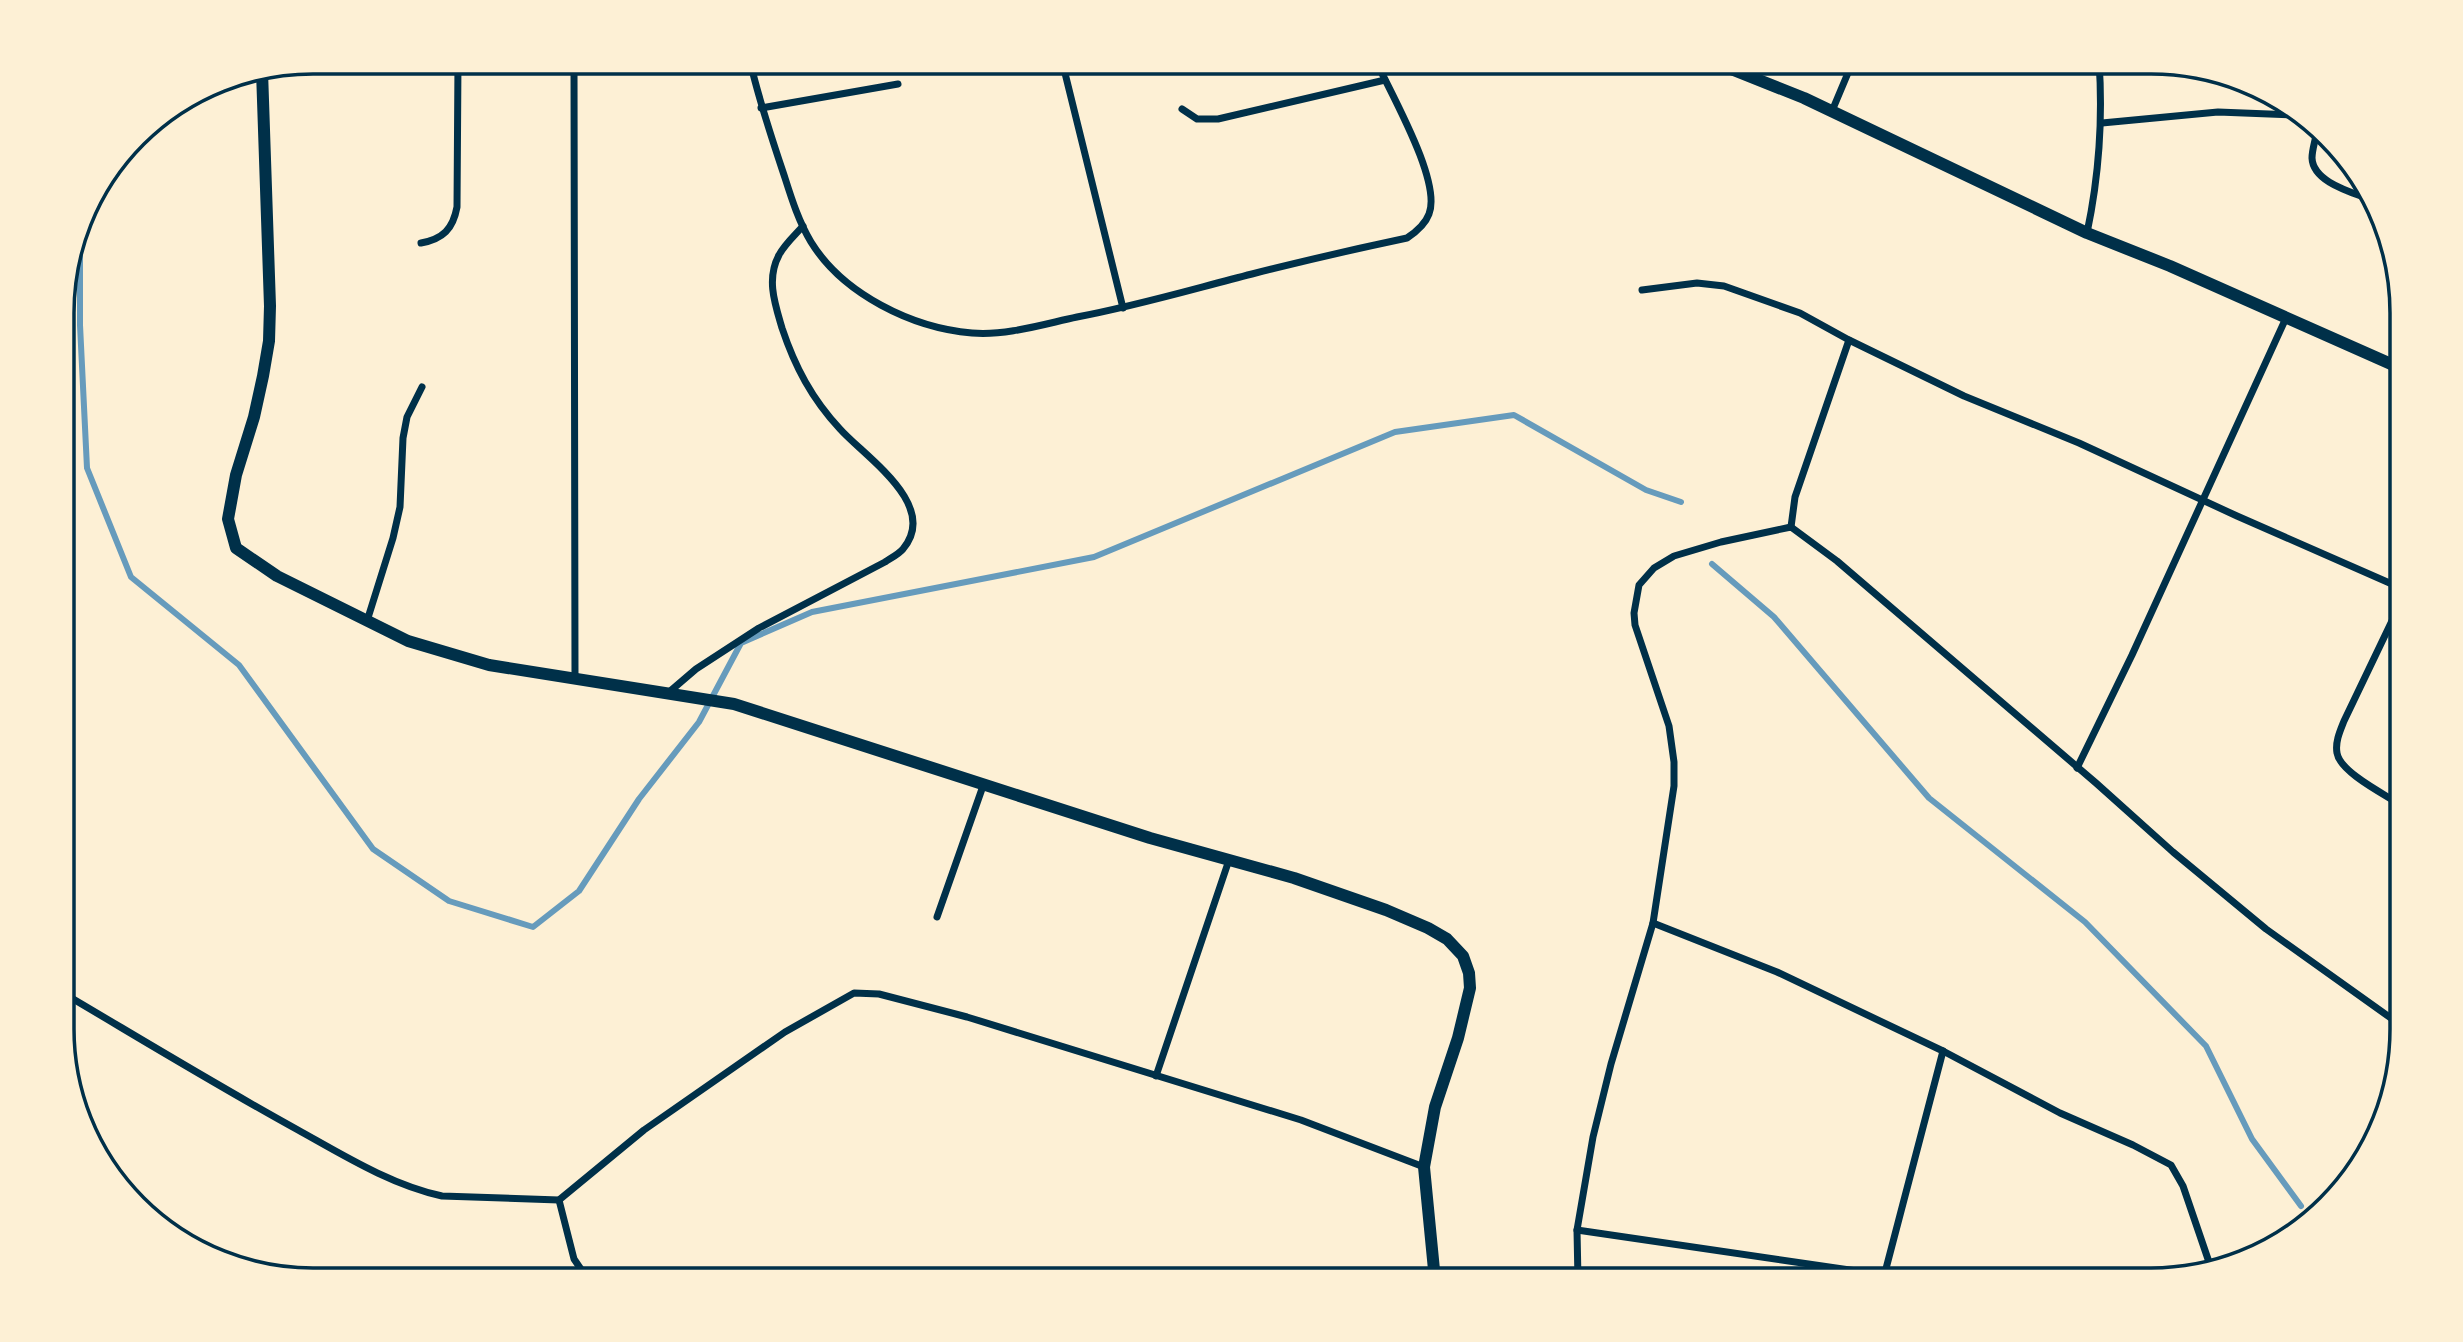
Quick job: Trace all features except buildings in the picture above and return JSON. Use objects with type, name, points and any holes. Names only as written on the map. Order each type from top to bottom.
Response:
[{"type":"street","points":[[421,243],[435,241],[447,233],[455,221],[458,74]]},
{"type":"street","points":[[574,74],[575,680]]},
{"type":"street","points":[[753,74],[761,108],[803,226],[812,243],[834,269],[873,300],[906,317],[938,328],[974,333],[995,332],[1123,308],[1304,261],[1407,238],[1420,229],[1430,214],[1431,199],[1427,173],[1382,74]]},
{"type":"street","points":[[1065,74],[1123,308]]},
{"type":"street","points":[[1749,74],[2087,233],[2390,364]]},
{"type":"street","points":[[1832,111],[1848,74]]},
{"type":"street","points":[[2087,233],[2102,123],[2100,74]]},
{"type":"street","points":[[262,79],[269,341],[254,417],[229,505],[230,530],[236,548],[277,576],[408,641],[479,662],[575,680],[734,704],[1150,838],[1294,878],[1386,910],[1447,939],[1463,956],[1469,972],[1468,1000],[1435,1107],[1424,1167],[1433,1268]]},
{"type":"street","points":[[1182,109],[1197,119],[1218,119],[1385,79]]},
{"type":"street","points":[[761,108],[898,84]]},
{"type":"street","points":[[2102,123],[2218,112],[2284,115]]},
{"type":"street","points":[[2315,140],[2312,158],[2315,167],[2337,186],[2357,194]]},
{"type":"street","points":[[668,693],[695,669],[759,628],[894,556],[902,550],[913,524],[909,506],[899,486],[840,429],[813,395],[793,361],[774,301],[772,278],[779,255],[803,226]]},
{"type":"street","points":[[1642,290],[1697,283],[1724,286],[1800,313],[1964,396],[2079,443],[2390,584]]},
{"type":"street","points":[[2077,768],[2132,655],[2286,318]]},
{"type":"street","points":[[1791,527],[1795,497],[1849,340]]},
{"type":"street","points":[[367,621],[400,506],[407,417],[422,387]]},
{"type":"street","points":[[1578,1268],[1577,1230],[1593,1137],[1653,923],[1669,830],[1674,762],[1669,726],[1635,625],[1634,613],[1639,585],[1654,568],[1674,556],[1721,542],[1791,527],[1837,561],[2173,852],[2266,929],[2390,1017]]},
{"type":"street","points":[[2390,623],[2344,721],[2336,752],[2341,766],[2390,798]]},
{"type":"street","points":[[937,917],[983,786]]},
{"type":"street","points":[[1156,1076],[1229,860]]},
{"type":"street","points":[[1653,923],[1777,972],[1943,1051],[2060,1113],[2171,1165],[2183,1186],[2209,1261]]},
{"type":"street","points":[[74,999],[327,1146],[403,1183],[442,1196],[559,1200],[654,1122],[785,1032],[854,993],[879,994],[914,1002],[1301,1120],[1424,1167]]},
{"type":"street","points":[[1887,1268],[1943,1051]]},
{"type":"street","points":[[559,1200],[574,1259],[580,1268]]},
{"type":"street","points":[[1577,1230],[1820,1268]]},
{"type":"waterway","points":[[80,258],[80,325],[87,468],[131,577],[239,665],[373,849],[449,901],[533,927],[579,891],[639,799],[699,722],[741,643],[812,612],[1094,557],[1395,432],[1514,415],[1646,490],[1681,502]]},
{"type":"waterway","points":[[1712,564],[1774,617],[1929,798],[2085,922],[2206,1046],[2252,1139],[2301,1206]]}]
